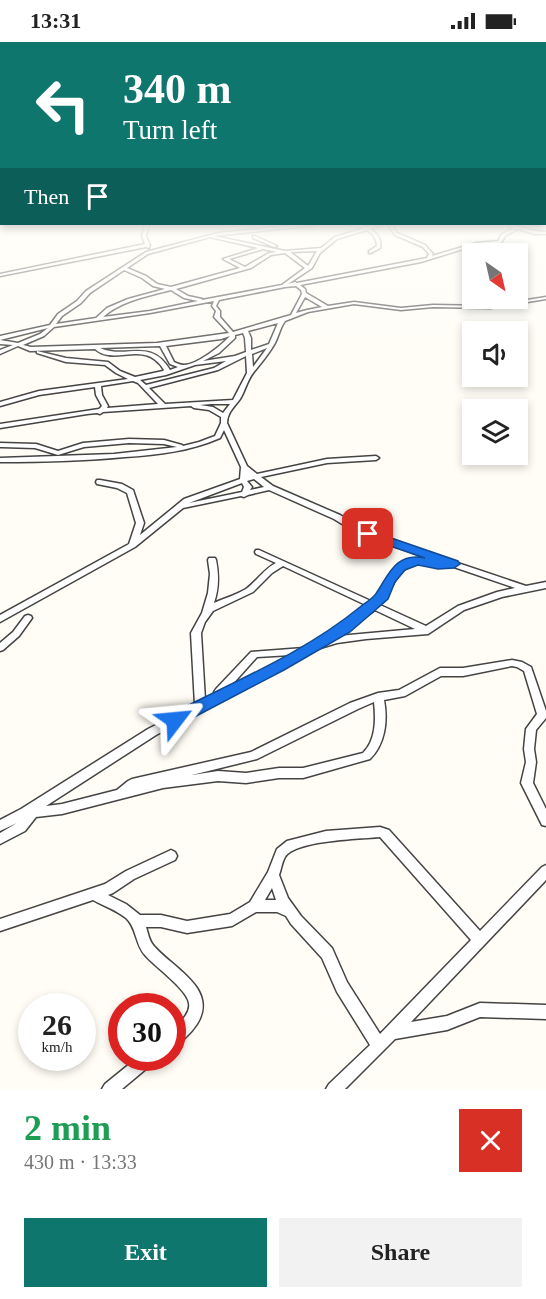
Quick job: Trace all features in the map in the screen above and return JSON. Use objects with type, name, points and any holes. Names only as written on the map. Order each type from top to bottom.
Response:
[{"type":"street","points":[[0,352],[51,326],[88,292],[114,274]]},
{"type":"street","points":[[137,274],[155,285],[169,288],[186,297],[206,301]]},
{"type":"street","points":[[97,320],[119,304],[222,274]]},
{"type":"street","points":[[295,283],[303,274]]},
{"type":"street","points":[[51,326],[206,301],[344,274]]},
{"type":"street","points":[[295,283],[304,291],[304,294],[326,307]]},
{"type":"street","points":[[293,315],[304,294]]},
{"type":"street","points":[[218,298],[214,306],[218,311],[217,317],[234,335]]},
{"type":"street","points":[[30,349],[162,344],[234,335],[293,315],[354,303],[398,309],[434,306],[490,306],[546,298]]},
{"type":"street","points":[[0,460],[119,456],[213,441],[220,435],[224,419],[250,373],[263,360],[275,338],[277,326],[283,320]]},
{"type":"street","points":[[0,340],[87,321]]},
{"type":"street","points":[[245,331],[250,355],[250,373]]},
{"type":"street","points":[[0,404],[34,393],[164,374],[221,348],[234,335]]},
{"type":"street","points":[[0,340],[66,360],[104,362],[146,387],[163,405]]},
{"type":"street","points":[[162,344],[172,363],[183,367],[250,355],[270,345]]},
{"type":"street","points":[[88,348],[109,354],[134,352],[151,354],[157,357],[166,368],[164,374]]},
{"type":"street","points":[[146,387],[216,369],[236,358]]},
{"type":"street","points":[[98,385],[99,395],[105,406],[99,412]]},
{"type":"street","points":[[175,405],[211,401],[234,402]]},
{"type":"street","points":[[0,426],[47,418],[163,405],[211,408],[224,419],[244,467],[253,477],[270,488],[382,540],[523,588]]},
{"type":"street","points":[[2,445],[36,446],[57,453],[83,445],[129,441],[164,442],[186,447]]},
{"type":"street","points":[[0,619],[132,545],[174,510],[195,496],[253,477],[327,461],[376,458]]},
{"type":"street","points":[[244,467],[243,480],[248,487],[244,495]]},
{"type":"street","points":[[100,482],[119,486],[130,492],[140,523],[132,545]]},
{"type":"street","points":[[174,510],[199,502],[244,495],[270,488]]},
{"type":"street","points":[[259,552],[428,630]]},
{"type":"street","points":[[200,706],[196,633],[213,596],[215,573],[212,560]]},
{"type":"street","points":[[0,826],[29,813],[152,732],[310,649],[344,628],[383,595],[389,581],[400,567],[417,561],[438,565],[454,564]]},
{"type":"street","points":[[205,615],[226,599],[247,593],[263,574],[281,564]]},
{"type":"street","points":[[212,699],[254,654],[310,649],[346,639],[428,630],[461,608],[523,588],[546,585]]},
{"type":"street","points":[[0,648],[16,634],[28,618]]},
{"type":"street","points":[[122,793],[132,784],[253,756],[301,734],[324,719],[378,698],[401,693],[442,672],[463,672],[508,663],[526,667],[542,715],[531,729],[529,749],[531,762],[527,783],[546,821]]},
{"type":"street","points":[[29,813],[62,809],[122,793],[197,778],[246,778],[279,773],[303,773],[366,756],[370,753],[376,740],[380,718],[378,698]]},
{"type":"street","points":[[0,839],[21,827],[29,813]]},
{"type":"street","points":[[137,921],[161,921],[195,926],[232,920],[254,906],[273,875],[281,853],[291,845],[326,836],[380,831],[479,940]]},
{"type":"street","points":[[0,925],[120,884],[130,875],[171,856]]},
{"type":"street","points":[[334,1089],[465,958],[479,940],[546,871]]},
{"type":"street","points":[[273,875],[277,891],[289,911],[327,952],[338,979],[379,1046]]},
{"type":"street","points":[[93,894],[129,912],[137,921],[143,943],[194,991],[195,1015],[186,1028]]},
{"type":"street","points":[[254,906],[278,906],[289,911]]},
{"type":"street","points":[[390,1033],[447,1023],[480,1010],[546,1012]]},
{"type":"street","points":[[110,1089],[132,1071]]},
{"type":"route","points":[[175,720],[314,647],[344,628],[383,595],[389,581],[400,567],[417,561],[438,565],[454,564],[368,534]]}]
